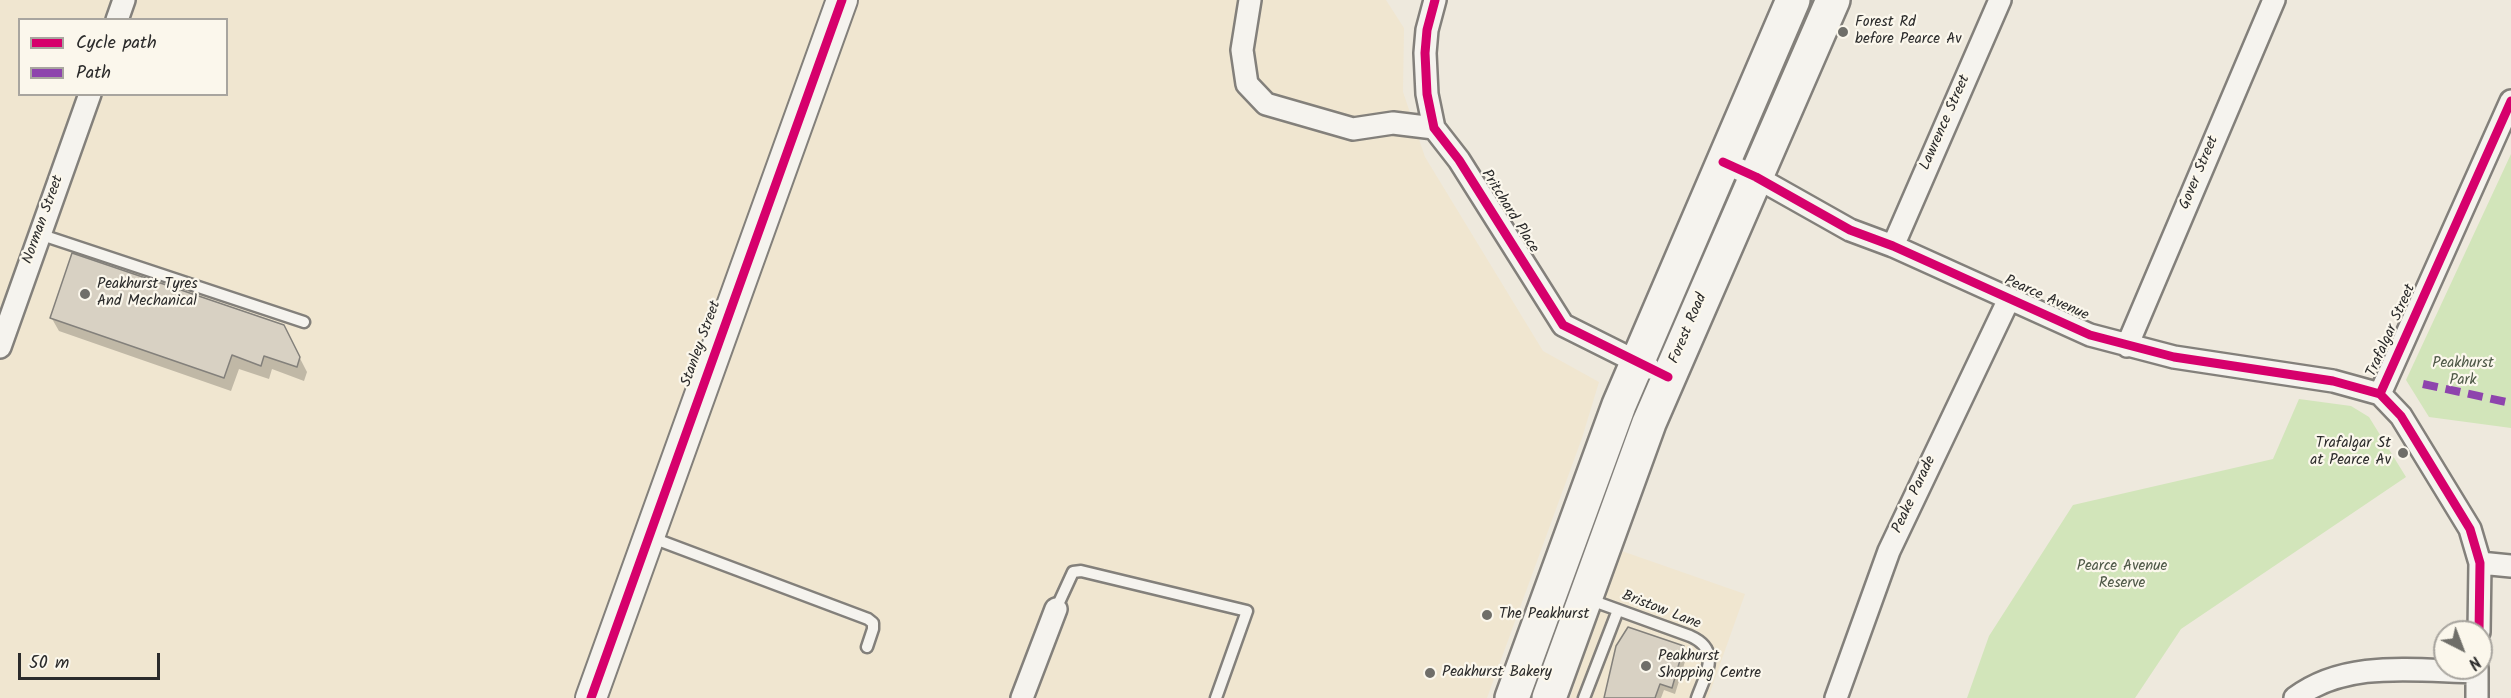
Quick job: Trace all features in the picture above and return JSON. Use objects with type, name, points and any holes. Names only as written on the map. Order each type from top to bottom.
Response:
[{"type":"main road","points":[[1512,698],[1598,460],[1636,363],[1793,0]]},
{"type":"main road","name":"Forest Road","points":[[1550,698],[1668,377],[1833,0]]},
{"type":"street","points":[[118,18],[124,0]]},
{"type":"street","name":"Stanley Street","points":[[591,698],[842,0]]},
{"type":"street","points":[[1250,0],[1242,50],[1247,84],[1266,104],[1353,129],[1393,123],[1434,128]]},
{"type":"street","name":"Pritchard Place","points":[[1435,0],[1427,30],[1425,53],[1427,94],[1434,128],[1459,160],[1563,325],[1668,377]]},
{"type":"street","name":"Lawrence Street","points":[[1893,246],[2000,0]]},
{"type":"street","name":"Gover Street","points":[[2127,346],[2274,0]]},
{"type":"street","name":"Norman Street","points":[[0,347],[6,306],[39,234],[89,96]]},
{"type":"street","name":"Trafalgar Street","points":[[2479,620],[2480,563],[2470,529],[2402,416],[2380,394],[2511,101]]},
{"type":"street","name":"Pearce Avenue","points":[[1724,162],[1756,177],[1850,230],[1893,246],[2090,335],[2174,357],[2333,381],[2380,394]]},
{"type":"street","name":"Peake Parade","points":[[1836,698],[1889,551],[2008,299]]},
{"type":"street","points":[[2480,563],[2511,566]]},
{"type":"street","points":[[1022,698],[1056,609]]},
{"type":"street","points":[[2295,698],[2342,675],[2384,670],[2433,670]]},
{"type":"street","points":[[2477,680],[2477,698]]},
{"type":"lane","points":[[39,234],[304,322]]},
{"type":"lane","points":[[649,536],[868,619],[873,623],[873,629],[867,646]]},
{"type":"lane","points":[[1056,609],[1073,572],[1081,571],[1247,611],[1216,698]]},
{"type":"lane","name":"Bristow Lane","points":[[1586,598],[1690,636],[1705,645],[1709,651],[1708,667],[1697,698]]},
{"type":"lane","points":[[1584,698],[1618,610]]},
{"type":"shaded area","points":[[0,0],[1386,0],[1404,28],[1403,92],[1425,157],[1543,351],[1599,382],[1582,438],[1487,698],[0,698]]},
{"type":"shaded area","points":[[1616,549],[1745,594],[1708,698],[1570,698]]},
{"type":"green space","name":"Peakhurst Park","points":[[2511,154],[2511,428],[2429,417],[2406,380]]},
{"type":"green space","name":"Pearce Avenue Reserve","points":[[2299,399],[2351,406],[2369,417],[2406,477],[2181,629],[2135,698],[1967,698],[1989,636],[2073,505],[2273,459]]},
{"type":"building","points":[[72,253],[284,325],[300,357],[297,367],[264,356],[261,366],[232,355],[224,378],[50,318]]},
{"type":"building","name":"Peakhurst Shopping Centre","points":[[1628,627],[1684,646],[1672,688],[1660,684],[1655,698],[1604,698],[1616,646]]},
{"type":"marked path","points":[[2423,384],[2511,403]]},
{"type":"cycle path","points":[[591,698],[842,0]]},
{"type":"cycle path","points":[[1435,0],[1427,30],[1425,53],[1427,94],[1434,128],[1459,160],[1563,325],[1668,377]]},
{"type":"cycle path","points":[[2380,394],[2511,101]]},
{"type":"cycle path","points":[[1723,162],[1756,177],[1850,230],[1893,246],[2090,335],[2174,357],[2333,381],[2380,394],[2401,416],[2470,529],[2480,563],[2479,620]]},
{"type":"place","name":"Forest Rd before Pearce Av","points":[[1843,32]]},
{"type":"place","name":"Peakhurst Tyres And Mechanical","points":[[85,294]]},
{"type":"place","name":"Trafalgar St at Pearce Av","points":[[2403,453]]},
{"type":"place","name":"The Peakhurst","points":[[1487,615]]},
{"type":"place","name":"Peakhurst Shopping Centre","points":[[1646,666]]},
{"type":"place","name":"Peakhurst Bakery","points":[[1430,673]]}]
